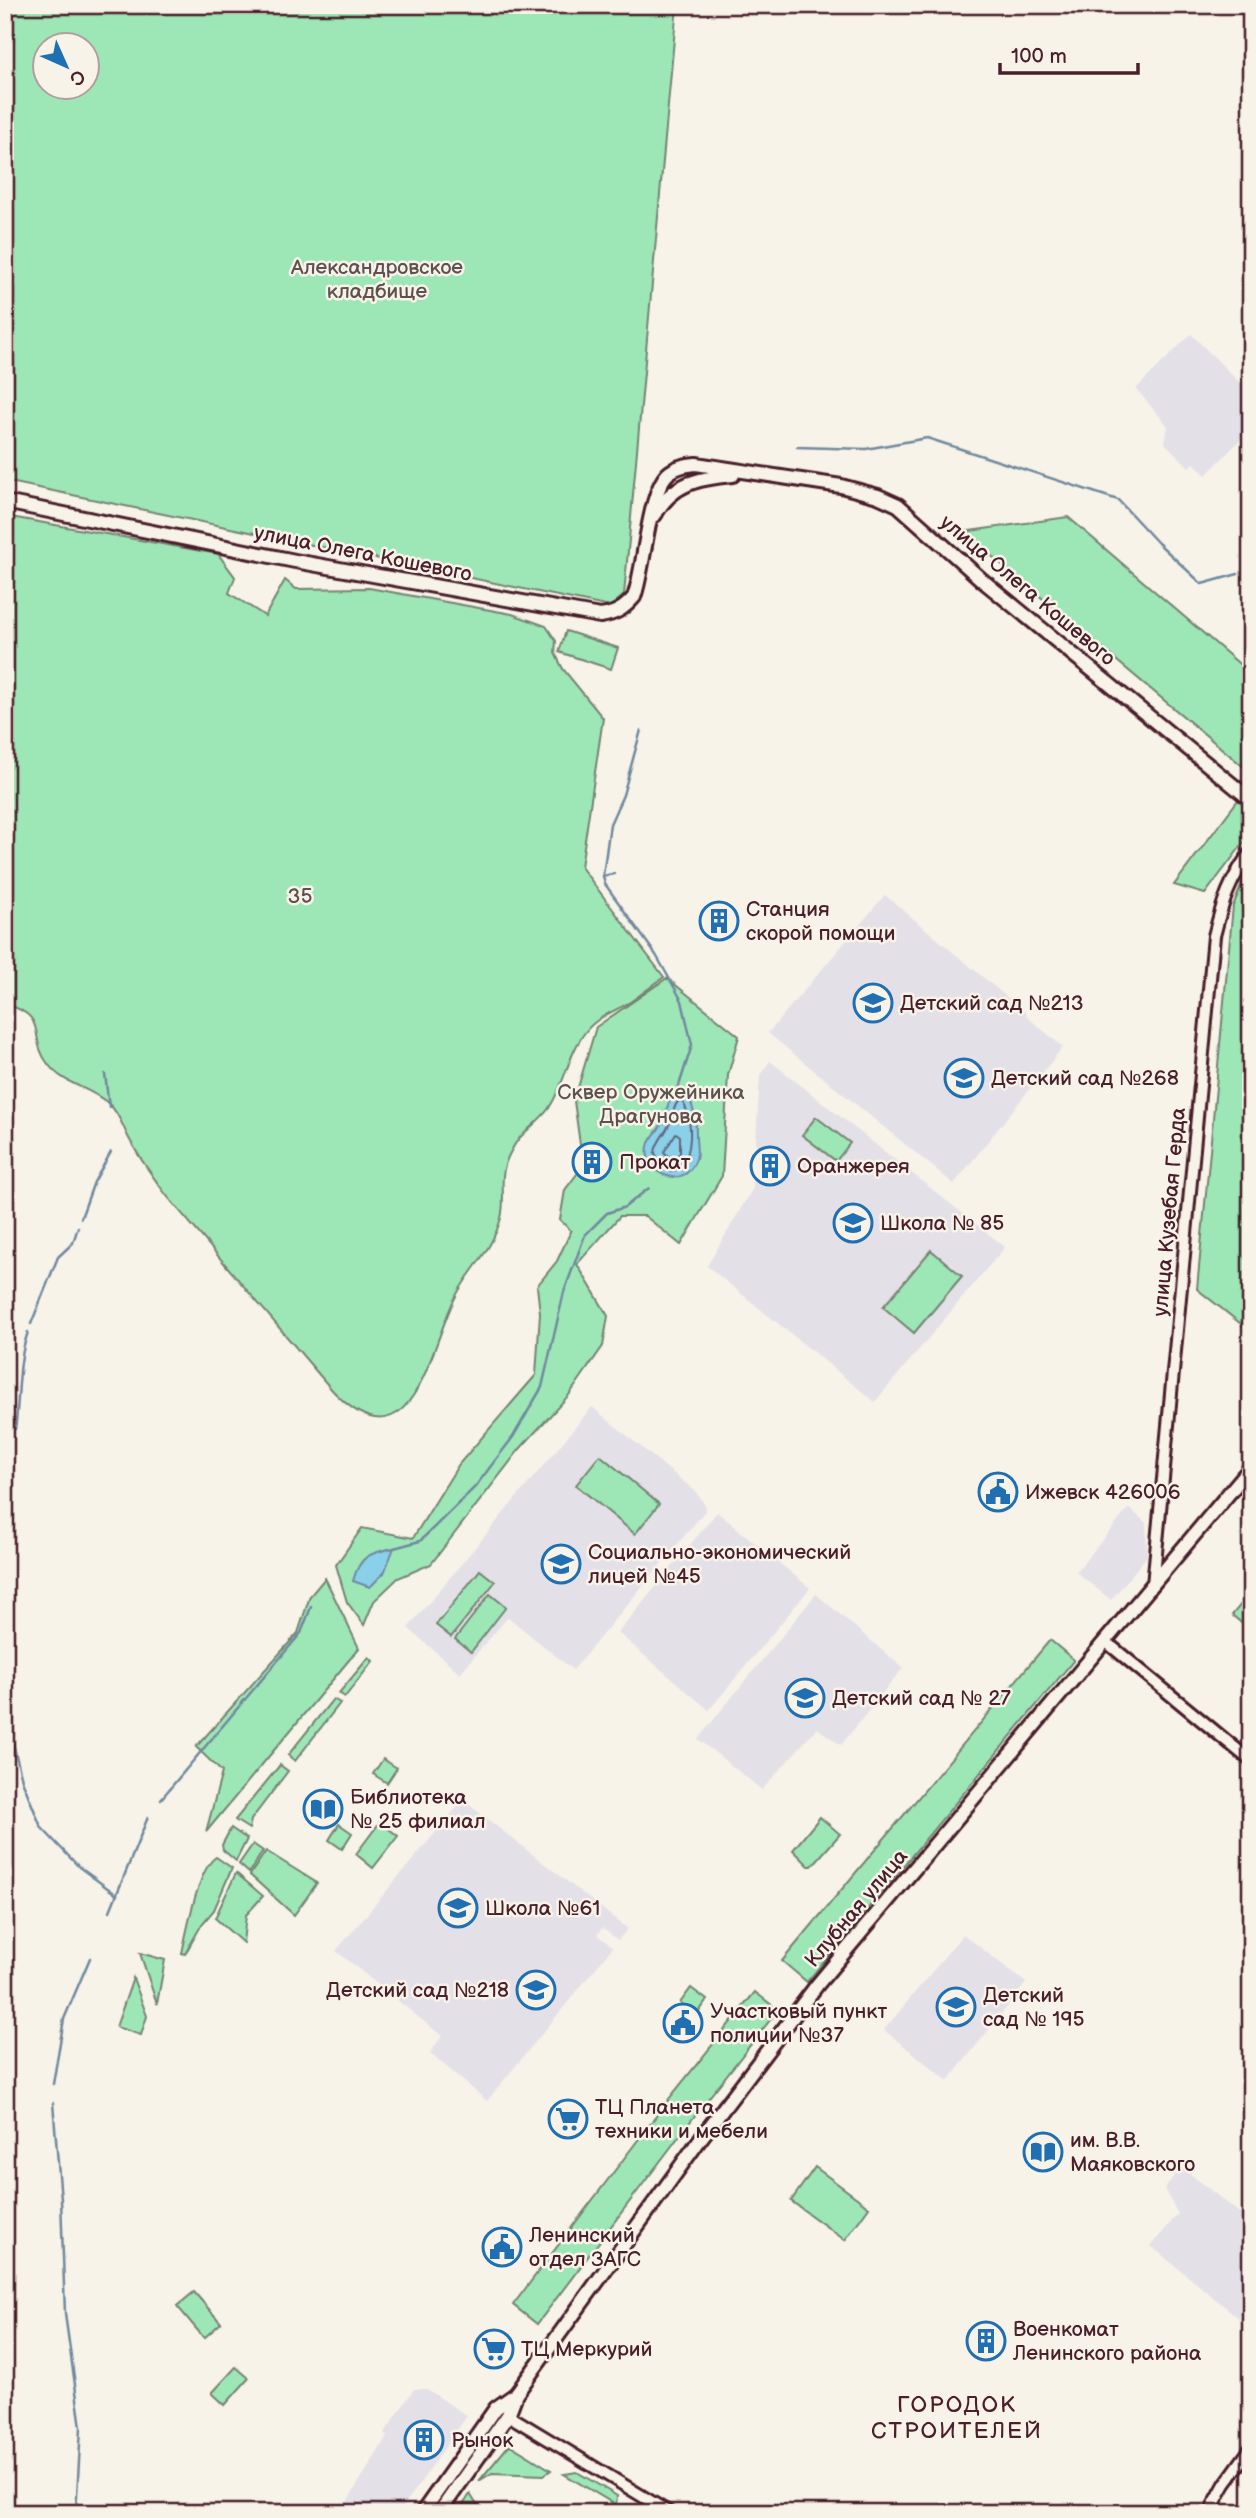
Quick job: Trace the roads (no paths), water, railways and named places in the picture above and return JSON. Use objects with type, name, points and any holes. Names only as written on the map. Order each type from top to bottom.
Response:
[{"type":"main road","name":"улица Олега Кошевого","points":[[5,502],[295,561],[600,616],[618,612],[634,597],[655,494],[663,478],[671,471],[681,466],[696,464],[841,486],[878,496],[898,505],[982,580],[1251,800]]},
{"type":"main road","name":"улица Олега Кошевого","points":[[650,524],[666,498],[688,482],[751,473]]},
{"type":"main road","name":"Клубная улица","points":[[439,2513],[508,2415],[516,2394],[701,2138],[817,1985],[1251,1467]]},
{"type":"main road","name":"Клубная улица","points":[[422,2513],[496,2408],[516,2394]]},
{"type":"main road","points":[[496,2408],[508,2415]]},
{"type":"street","name":"улица Кузебая Герда","points":[[1153,1584],[1214,936],[1223,899],[1238,868],[1251,852]]},
{"type":"street","points":[[1105,1641],[1251,1761]]},
{"type":"street","points":[[508,2415],[670,2513]]},
{"type":"street","points":[[1209,2513],[1225,2484],[1251,2448]]},
{"type":"water","points":[[677,1092],[688,1096],[692,1106],[697,1154],[690,1170],[673,1177],[656,1170],[647,1153],[649,1143],[661,1125],[670,1100]]},
{"type":"water","points":[[394,1548],[384,1573],[370,1587],[353,1581],[363,1560]]},
{"type":"waterway","points":[[797,447],[866,449],[927,438],[1118,500],[1158,543],[1202,584],[1238,574]]},
{"type":"waterway","points":[[641,730],[623,795],[610,824],[603,876],[605,884],[656,955],[682,1001],[692,1045],[677,1092]]},
{"type":"waterway","points":[[603,876],[614,874]]},
{"type":"waterway","points":[[105,1074],[109,1107]]},
{"type":"waterway","points":[[81,1218],[94,1182],[111,1152]]},
{"type":"waterway","points":[[394,1548],[420,1541],[475,1487],[513,1437],[542,1387],[564,1292],[585,1235],[607,1213],[625,1207],[649,1188]]},
{"type":"waterway","points":[[31,1324],[58,1257],[73,1243],[78,1227]]},
{"type":"waterway","points":[[15,1429],[20,1368],[28,1332]]},
{"type":"waterway","points":[[5,1473],[9,1454]]},
{"type":"waterway","points":[[161,1799],[301,1633],[311,1607]]},
{"type":"waterway","points":[[5,1728],[13,1743],[22,1780],[41,1827],[79,1867],[117,1895]]},
{"type":"waterway","points":[[110,1911],[148,1817]]},
{"type":"waterway","points":[[53,2084],[64,2019],[90,1958]]},
{"type":"waterway","points":[[53,2103],[61,2199],[65,2314],[81,2427],[76,2513]]},
{"type":"place","name":"Станция скорой помощи","points":[[719,921]]},
{"type":"place","name":"Детский сад №213","points":[[873,1003]]},
{"type":"place","name":"Детский сад №268","points":[[964,1078]]},
{"type":"place","name":"Прокат","points":[[592,1162]]},
{"type":"place","name":"Оранжерея","points":[[770,1166]]},
{"type":"place","name":"Школа № 85","points":[[853,1223]]},
{"type":"place","name":"Ижевск 426006","points":[[998,1492]]},
{"type":"place","name":"Социально-экономический лицей №45","points":[[561,1564]]},
{"type":"place","name":"Детский сад № 27","points":[[805,1698]]},
{"type":"place","name":"Библиотека № 25 филиал","points":[[323,1809]]},
{"type":"place","name":"Школа №61","points":[[458,1908]]},
{"type":"place","name":"Детский сад №218","points":[[536,1990]]},
{"type":"place","name":"Детский сад № 195","points":[[956,2007]]},
{"type":"place","name":"Участковый пункт полиции №37","points":[[683,2023]]},
{"type":"place","name":"ТЦ Планета техники и мебели","points":[[568,2119]]},
{"type":"place","name":"им. В.В. Маяковского","points":[[1043,2152]]},
{"type":"place","name":"Ленинский отдел ЗАГС","points":[[502,2247]]},
{"type":"place","name":"Военкомат Ленинского района","points":[[986,2341]]},
{"type":"place","name":"ТЦ Меркурий","points":[[494,2349]]},
{"type":"place","name":"Рынок","points":[[424,2440]]},
{"type":"district","name":"ГОРОДОК СТРОИТЕЛЕЙ","points":[[957,2417]]},
{"type":"park label","name":"Александровское кладбище","points":[[377,279]]},
{"type":"park label","name":"35","points":[[300,896]]},
{"type":"park label","name":"Сквер Оружейника Драгунова","points":[[651,1104]]}]
